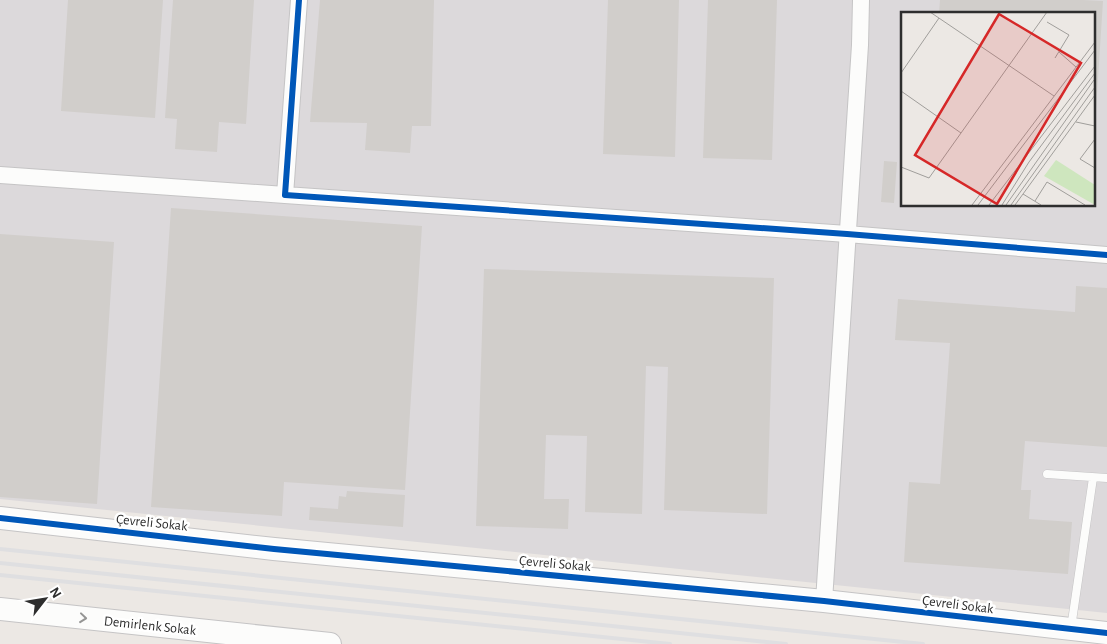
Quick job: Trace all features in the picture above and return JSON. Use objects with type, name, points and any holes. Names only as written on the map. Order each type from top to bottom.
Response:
[{"type":"street","points":[[285,195],[299,0]]},
{"type":"street","points":[[824,601],[860,45],[861,0]]},
{"type":"street","points":[[0,175],[848,234],[1107,255]]},
{"type":"street","name":"Çevreli Sokak","points":[[0,518],[284,550],[824,601],[1107,634]]},
{"type":"street","name":"Demirlenk Sokak","points":[[0,609],[330,644]]},
{"type":"lane","points":[[1047,474],[1107,478]]},
{"type":"lane","points":[[1070,630],[1093,478]]},
{"type":"shaded area","points":[[0,0],[1107,0],[1107,613],[0,499]]},
{"type":"building","points":[[68,0],[163,0],[155,118],[61,111]]},
{"type":"building","points":[[173,0],[254,0],[246,124],[219,122],[217,152],[175,149],[177,119],[165,118]]},
{"type":"building","points":[[320,0],[434,0],[431,126],[412,126],[410,153],[365,150],[367,123],[310,122]]},
{"type":"building","points":[[608,0],[679,0],[675,157],[603,154]]},
{"type":"building","points":[[708,0],[777,0],[772,160],[703,158]]},
{"type":"building","points":[[940,0],[1103,1],[1095,125],[1094,12],[939,12]]},
{"type":"building","points":[[884,161],[897,162],[894,203],[881,202]]},
{"type":"building","points":[[171,208],[422,226],[405,490],[284,482],[282,516],[151,507]]},
{"type":"building","points":[[0,234],[114,242],[97,504],[0,497]]},
{"type":"building","points":[[484,269],[774,278],[767,514],[664,510],[668,367],[646,366],[642,514],[585,512],[587,436],[546,435],[544,499],[569,499],[568,529],[476,526]]},
{"type":"building","points":[[1076,286],[1107,288],[1107,447],[1025,441],[1021,490],[1031,490],[1029,519],[1072,522],[1068,574],[904,562],[909,482],[940,484],[950,343],[895,340],[898,299],[1075,312]]},
{"type":"building","points":[[347,491],[405,495],[403,527],[309,520],[310,507],[338,509],[339,496],[346,497]]},
{"type":"railway","points":[[0,549],[923,644]]},
{"type":"railway","points":[[0,563],[786,644]]},
{"type":"railway","points":[[0,575],[670,644]]},
{"type":"cycle path","points":[[299,0],[285,195],[847,234],[1107,255]]},
{"type":"cycle path","points":[[0,518],[274,549],[824,601],[1107,633]]}]
